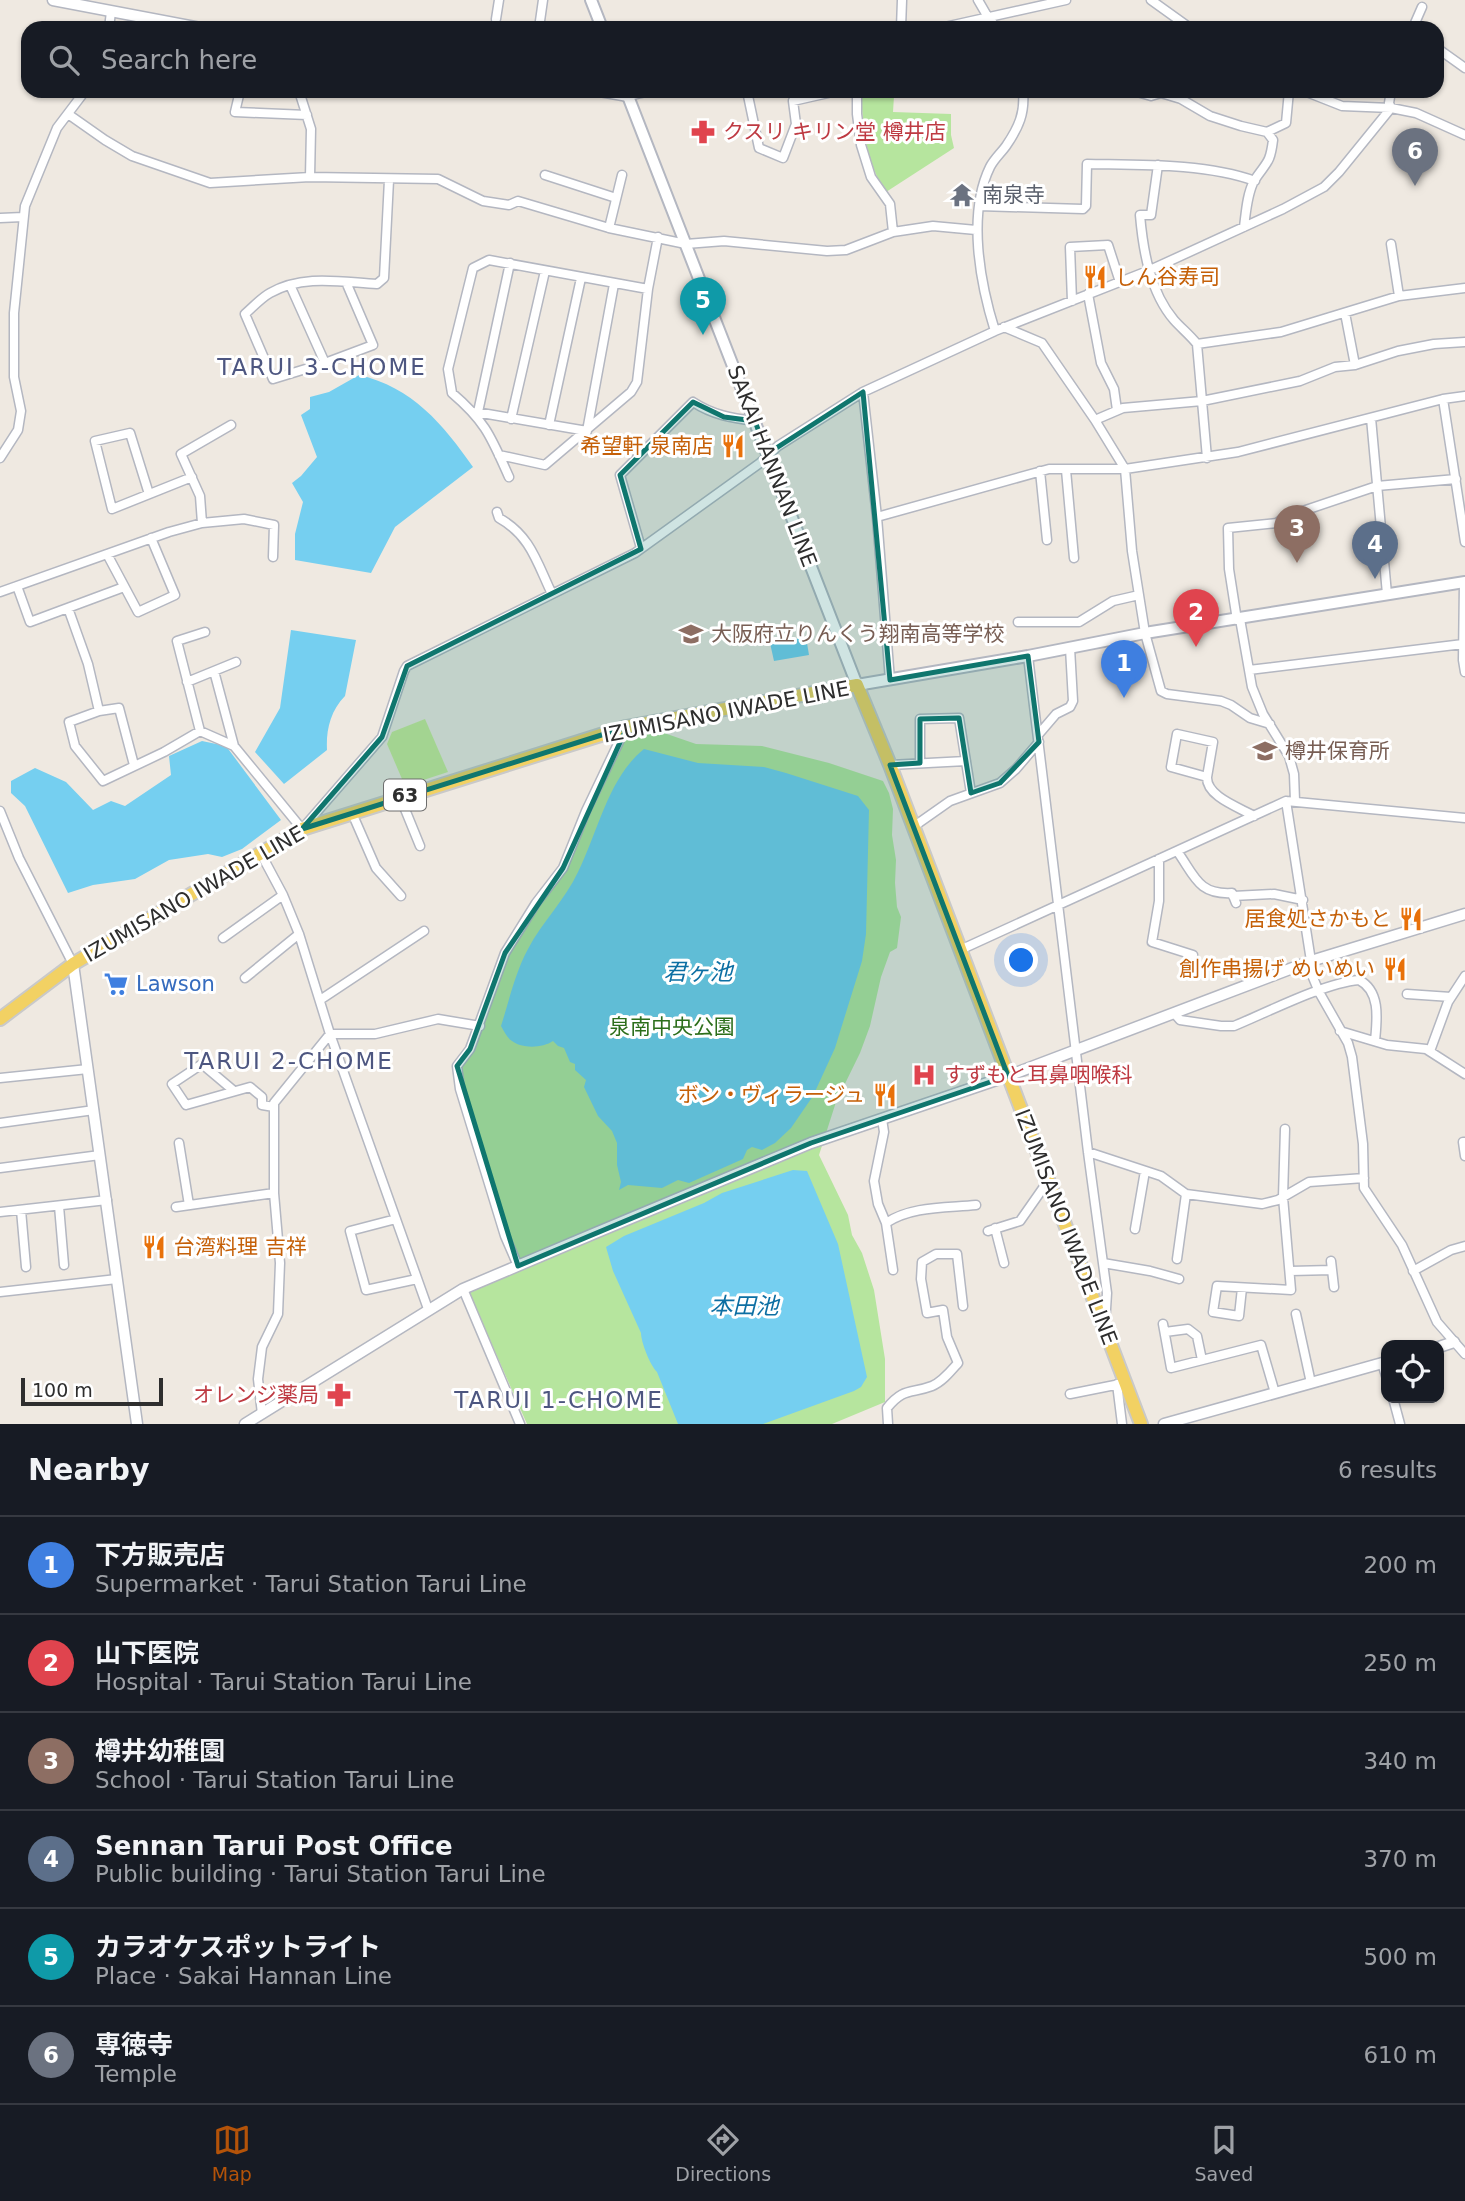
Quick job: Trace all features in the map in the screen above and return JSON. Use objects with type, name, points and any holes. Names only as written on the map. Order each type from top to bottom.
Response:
[{"type":"main road","points":[[591,0],[599,21]]},
{"type":"main road","name":"SAKAI HANNAN LINE","points":[[629,98],[857,685]]},
{"type":"main road","points":[[857,685],[1145,633],[1464,582]]},
{"type":"main road","name":"IZUMISANO IWADE LINE","points":[[0,1019],[73,964],[260,852],[302,830],[626,727],[857,685],[1105,1328],[1121,1383],[1141,1424]]},
{"type":"street","points":[[52,0],[96,5],[111,12],[161,21]]},
{"type":"street","points":[[496,19],[499,0]]},
{"type":"street","points":[[540,21],[543,0]]},
{"type":"street","points":[[901,21],[902,0]]},
{"type":"street","points":[[978,0],[989,19]]},
{"type":"street","points":[[978,21],[1066,0]]},
{"type":"street","points":[[1152,0],[1177,21]]},
{"type":"street","points":[[1416,21],[1422,7]]},
{"type":"street","points":[[110,21],[111,12]]},
{"type":"street","points":[[1444,53],[1465,68]]},
{"type":"street","points":[[0,458],[18,430],[21,411],[14,377],[14,313],[25,206],[57,128],[80,98]]},
{"type":"street","points":[[238,98],[235,112],[307,115]]},
{"type":"street","points":[[301,98],[311,129],[310,177]]},
{"type":"street","points":[[748,98],[759,148],[783,158],[796,124],[793,101],[806,98]]},
{"type":"street","points":[[857,98],[861,145],[871,177],[890,204],[893,232]]},
{"type":"street","points":[[995,331],[985,300],[976,230],[985,180],[991,164],[1019,125],[1025,107],[1024,98]]},
{"type":"street","points":[[1178,98],[1210,116],[1268,132],[1286,123],[1288,98]]},
{"type":"street","points":[[1322,98],[1342,106],[1391,108],[1416,113],[1465,135]]},
{"type":"street","points":[[1390,98],[1391,108]]},
{"type":"street","points":[[214,671],[234,746],[302,830],[382,737],[407,666],[641,548],[742,477],[768,455],[863,392],[1004,327],[1150,270],[1283,209],[1324,187],[1391,108]]},
{"type":"street","points":[[68,114],[132,156],[210,183],[310,177],[438,179],[483,201],[509,205],[518,201],[609,228],[686,244],[724,241],[827,251],[846,250],[893,232],[933,226],[976,230]]},
{"type":"street","points":[[1244,226],[1250,192],[1271,160],[1273,140],[1268,132]]},
{"type":"street","points":[[979,206],[1083,209],[1086,206],[1087,164],[1158,165],[1241,176],[1255,181]]},
{"type":"street","points":[[1158,165],[1151,215],[1140,215],[1143,246],[1161,300],[1175,321],[1197,344],[1207,457]]},
{"type":"street","points":[[545,175],[616,198]]},
{"type":"street","points":[[609,228],[622,175]]},
{"type":"street","points":[[346,282],[373,345],[273,379],[245,314],[269,293],[303,280],[346,282],[377,284],[384,278],[389,180]]},
{"type":"street","points":[[0,218],[23,217]]},
{"type":"street","points":[[499,455],[545,465],[625,399],[637,382],[648,289],[658,237]]},
{"type":"street","points":[[1072,301],[1070,247],[1108,244],[1120,282]]},
{"type":"street","points":[[1391,244],[1399,296]]},
{"type":"street","points":[[509,477],[486,428],[475,412],[452,393],[448,369],[473,268],[489,260],[648,289]]},
{"type":"street","points":[[475,412],[510,264]]},
{"type":"street","points":[[511,419],[545,271]]},
{"type":"street","points":[[549,425],[581,278]]},
{"type":"street","points":[[587,431],[614,284]]},
{"type":"street","points":[[290,285],[325,363]]},
{"type":"street","points":[[1197,344],[1281,332],[1399,296],[1465,288]]},
{"type":"street","points":[[1088,294],[1101,363],[1115,389],[1118,410]]},
{"type":"street","points":[[1345,313],[1354,365]]},
{"type":"street","points":[[1004,327],[1042,343],[1125,469],[1132,551],[1145,633],[1161,691],[1221,701],[1250,718],[1270,724]]},
{"type":"street","points":[[1095,420],[1123,408],[1202,401],[1300,381],[1335,368],[1398,351],[1434,344],[1465,342]]},
{"type":"street","points":[[863,392],[877,517],[890,680]]},
{"type":"street","points":[[877,517],[1049,469],[1125,469],[1238,452],[1443,399],[1465,396]]},
{"type":"street","points":[[1443,399],[1465,542]]},
{"type":"street","points":[[641,548],[620,475],[693,402],[724,417],[755,421]]},
{"type":"street","points":[[475,412],[587,431]]},
{"type":"street","points":[[1371,418],[1387,594]]},
{"type":"street","points":[[202,523],[200,496],[181,454],[231,425]]},
{"type":"street","points":[[149,494],[130,433],[95,441],[112,509],[192,477]]},
{"type":"street","points":[[1066,470],[1074,558]]},
{"type":"street","points":[[1040,471],[1047,540]]},
{"type":"street","points":[[1457,479],[1377,486],[1285,517],[1277,523],[1228,528],[1229,569],[1252,687],[1289,755],[1294,774],[1290,801],[1309,962],[1319,992],[1348,1043],[1355,1070],[1363,1144],[1364,1188],[1402,1245],[1437,1322],[1465,1354]]},
{"type":"street","points":[[497,512],[499,518],[528,541],[552,594]]},
{"type":"street","points":[[0,592],[151,538],[202,523],[244,519],[274,525],[273,557]]},
{"type":"street","points":[[107,554],[138,612],[175,595],[151,538]]},
{"type":"street","points":[[1464,582],[1465,672]]},
{"type":"street","points":[[17,586],[30,622],[124,587]]},
{"type":"street","points":[[1018,622],[1079,622],[1113,601],[1139,594]]},
{"type":"street","points":[[68,608],[88,664],[99,711]]},
{"type":"street","points":[[205,632],[177,641],[187,682],[200,730],[234,746]]},
{"type":"street","points":[[1249,670],[1463,644]]},
{"type":"street","points":[[913,827],[950,801],[1000,783],[1016,769],[1056,714],[1070,707],[1073,701],[1070,648]]},
{"type":"street","points":[[1028,656],[1107,1293],[1105,1328]]},
{"type":"street","points":[[187,682],[236,662]]},
{"type":"street","points":[[134,765],[119,708],[99,711],[69,722],[75,746],[103,781],[164,752],[200,730]]},
{"type":"street","points":[[920,763],[920,719],[959,718],[971,793]]},
{"type":"street","points":[[517,1266],[505,1236],[457,1074],[457,1066],[470,1049],[480,1026],[505,953],[536,903],[563,868],[586,811],[626,727]]},
{"type":"street","points":[[1207,776],[1171,767],[1177,734],[1213,742],[1207,776],[1206,781],[1210,790],[1254,816]]},
{"type":"street","points":[[890,765],[966,761]]},
{"type":"street","points":[[400,797],[420,846]]},
{"type":"street","points":[[960,950],[1290,801],[1465,818]]},
{"type":"street","points":[[0,811],[19,858],[73,964],[137,1424]]},
{"type":"street","points":[[352,813],[376,868],[401,896]]},
{"type":"street","points":[[1177,851],[1203,888],[1217,893],[1232,892],[1234,899],[1274,894],[1303,900]]},
{"type":"street","points":[[260,852],[283,895],[299,934],[330,1034],[428,1309]]},
{"type":"street","points":[[1159,859],[1159,901],[1153,942],[1193,955]]},
{"type":"street","points":[[223,938],[283,895]]},
{"type":"street","points":[[245,1424],[463,1289],[811,1143],[1008,1076],[1309,962],[1465,914]]},
{"type":"street","points":[[320,1000],[424,931]]},
{"type":"street","points":[[245,978],[299,934]]},
{"type":"street","points":[[1430,1051],[1451,997],[1465,976]]},
{"type":"street","points":[[1174,1013],[1180,1020],[1234,1026],[1348,981],[1359,981],[1372,991],[1377,1009],[1375,1041]]},
{"type":"street","points":[[1407,994],[1451,997]]},
{"type":"street","points":[[330,1034],[376,1034],[438,1019],[480,1026]]},
{"type":"street","points":[[1340,1031],[1375,1041],[1430,1051],[1465,1074]]},
{"type":"street","points":[[262,1414],[258,1379],[262,1347],[278,1314],[280,1263],[274,1193],[274,1103],[330,1034]]},
{"type":"street","points":[[234,1091],[202,1064],[172,1084],[186,1105],[250,1087],[262,1097],[262,1105],[274,1107]]},
{"type":"street","points":[[0,1078],[88,1069]]},
{"type":"street","points":[[0,1123],[94,1110]]},
{"type":"street","points":[[882,1119],[884,1132],[874,1181],[878,1204],[886,1223],[893,1270]]},
{"type":"street","points":[[1241,1289],[1239,1316],[1213,1312],[1217,1286],[1292,1290],[1283,1197],[1285,1129]]},
{"type":"street","points":[[1465,1142],[1465,1156]]},
{"type":"street","points":[[179,1143],[189,1205]]},
{"type":"street","points":[[1088,1152],[1161,1176],[1186,1194],[1262,1204],[1283,1197],[1309,1182],[1364,1178]]},
{"type":"street","points":[[0,1168],[100,1155]]},
{"type":"street","points":[[1135,1229],[1145,1171]]},
{"type":"street","points":[[1004,1263],[992,1229],[1020,1221],[1048,1181]]},
{"type":"street","points":[[176,1207],[274,1193]]},
{"type":"street","points":[[1177,1259],[1186,1194]]},
{"type":"street","points":[[0,1212],[107,1200]]},
{"type":"street","points":[[886,1223],[907,1213],[976,1205]]},
{"type":"street","points":[[59,1206],[64,1265]]},
{"type":"street","points":[[22,1210],[26,1267]]},
{"type":"street","points":[[396,1219],[349,1231],[366,1290],[417,1279]]},
{"type":"street","points":[[1413,1271],[1451,1250],[1465,1246]]},
{"type":"street","points":[[888,1424],[887,1408],[894,1399],[908,1391],[932,1385],[946,1376],[958,1363],[947,1337],[943,1310],[927,1313],[921,1279],[922,1262],[936,1254],[957,1254],[963,1306]]},
{"type":"street","points":[[1103,1262],[1179,1279]]},
{"type":"street","points":[[1290,1271],[1331,1266],[1335,1287]]},
{"type":"street","points":[[0,1292],[117,1279]]},
{"type":"street","points":[[463,1289],[520,1424]]},
{"type":"street","points":[[1296,1314],[1311,1383]]},
{"type":"street","points":[[1202,1360],[1196,1336],[1188,1329],[1164,1328],[1171,1367],[1202,1360],[1261,1345],[1275,1393]]},
{"type":"street","points":[[1444,1345],[1454,1342]]},
{"type":"street","points":[[1164,1424],[1381,1363]]},
{"type":"street","points":[[1070,1394],[1121,1383],[1122,1424]]},
{"type":"street","points":[[1394,1403],[1400,1424]]},
{"type":"highlighted area","points":[[863,392],[890,680],[1028,656],[1039,742],[1000,783],[971,793],[959,718],[920,719],[920,763],[890,765],[1008,1076],[811,1143],[518,1266],[457,1066],[470,1049],[505,953],[563,868],[627,727],[302,829],[382,737],[407,666],[641,549],[620,475],[693,402],[724,417],[755,421],[767,454]]},
{"type":"green space","points":[[862,98],[894,98],[893,112],[951,114],[954,148],[886,192],[869,156]]},
{"type":"green space","points":[[425,719],[448,772],[405,786],[387,744],[392,732]]},
{"type":"green space","name":"泉南中央公園","points":[[629,732],[664,733],[696,744],[762,746],[829,763],[883,781],[889,793],[893,809],[897,907],[901,917],[897,948],[890,952],[881,977],[870,1026],[836,1102],[819,1155],[848,1215],[852,1235],[862,1253],[874,1290],[885,1359],[885,1402],[832,1424],[527,1424],[469,1293],[521,1269],[461,1076],[461,1067],[476,1046],[502,964],[578,836],[625,738]]},
{"type":"water","points":[[359,375],[395,388],[425,409],[473,467],[395,527],[371,573],[295,560],[295,534],[303,502],[292,483],[317,457],[301,415],[310,409],[310,397],[329,392]]},
{"type":"water","points":[[291,630],[356,640],[345,696],[330,722],[327,750],[284,784],[255,752],[280,708]]},
{"type":"water","points":[[806,637],[809,655],[774,661],[770,643]]},
{"type":"water","points":[[202,741],[226,746],[281,820],[242,849],[222,857],[208,854],[169,860],[135,879],[93,885],[68,893],[25,806],[11,793],[11,781],[35,768],[66,782],[93,810],[111,801],[125,806],[171,775],[169,756]]},
{"type":"water","name":"君ヶ池","points":[[644,749],[698,763],[764,767],[858,796],[869,810],[866,934],[862,961],[835,1048],[813,1096],[791,1128],[775,1143],[762,1150],[752,1147],[747,1150],[743,1159],[689,1183],[678,1180],[662,1188],[628,1185],[619,1190],[621,1182],[617,1165],[617,1143],[612,1131],[598,1116],[584,1087],[586,1080],[575,1070],[575,1064],[570,1062],[564,1048],[553,1041],[538,1046],[516,1044],[501,1026],[523,958],[573,882],[621,775]]},
{"type":"water","name":"本田池","points":[[793,1170],[807,1171],[838,1244],[867,1377],[861,1387],[854,1391],[763,1424],[678,1424],[657,1372],[646,1353],[641,1333],[613,1271],[606,1247],[624,1236],[722,1193]]},
{"type":"place","name":"クスリ キリン堂 樽井店","points":[[703,132]]},
{"type":"place","name":"専徳寺","points":[[1415,186]]},
{"type":"place","name":"南泉寺","points":[[962,195]]},
{"type":"place","name":"しん谷寿司","points":[[1095,277]]},
{"type":"place","name":"カラオケスポットライト","points":[[703,335]]},
{"type":"place","name":"希望軒 泉南店","points":[[733,446]]},
{"type":"place","name":"樽井幼稚園","points":[[1297,563]]},
{"type":"place","name":"Sennan Tarui Post Office","points":[[1375,579]]},
{"type":"place","name":"大阪府立りんくう翔南高等学校","points":[[691,634]]},
{"type":"place","name":"山下医院","points":[[1196,647]]},
{"type":"place","name":"下方販売店","points":[[1124,698]]},
{"type":"place","name":"樽井保育所","points":[[1265,751]]},
{"type":"place","name":"居食処さかもと","points":[[1411,919]]},
{"type":"place","name":"創作串揚げ めいめい","points":[[1395,969]]},
{"type":"place","name":"Lawson","points":[[116,984]]},
{"type":"place","name":"すずもと耳鼻咽喉科","points":[[924,1075]]},
{"type":"place","name":"ボン・ヴィラージュ","points":[[885,1095]]},
{"type":"place","name":"台湾料理 吉祥","points":[[154,1247]]},
{"type":"place","name":"オレンジ薬局","points":[[339,1395]]},
{"type":"district","name":"TARUI 3-CHOME","points":[[322,367]]},
{"type":"district","name":"TARUI 2-CHOME","points":[[289,1061]]},
{"type":"district","name":"TARUI 1-CHOME","points":[[559,1400]]}]
